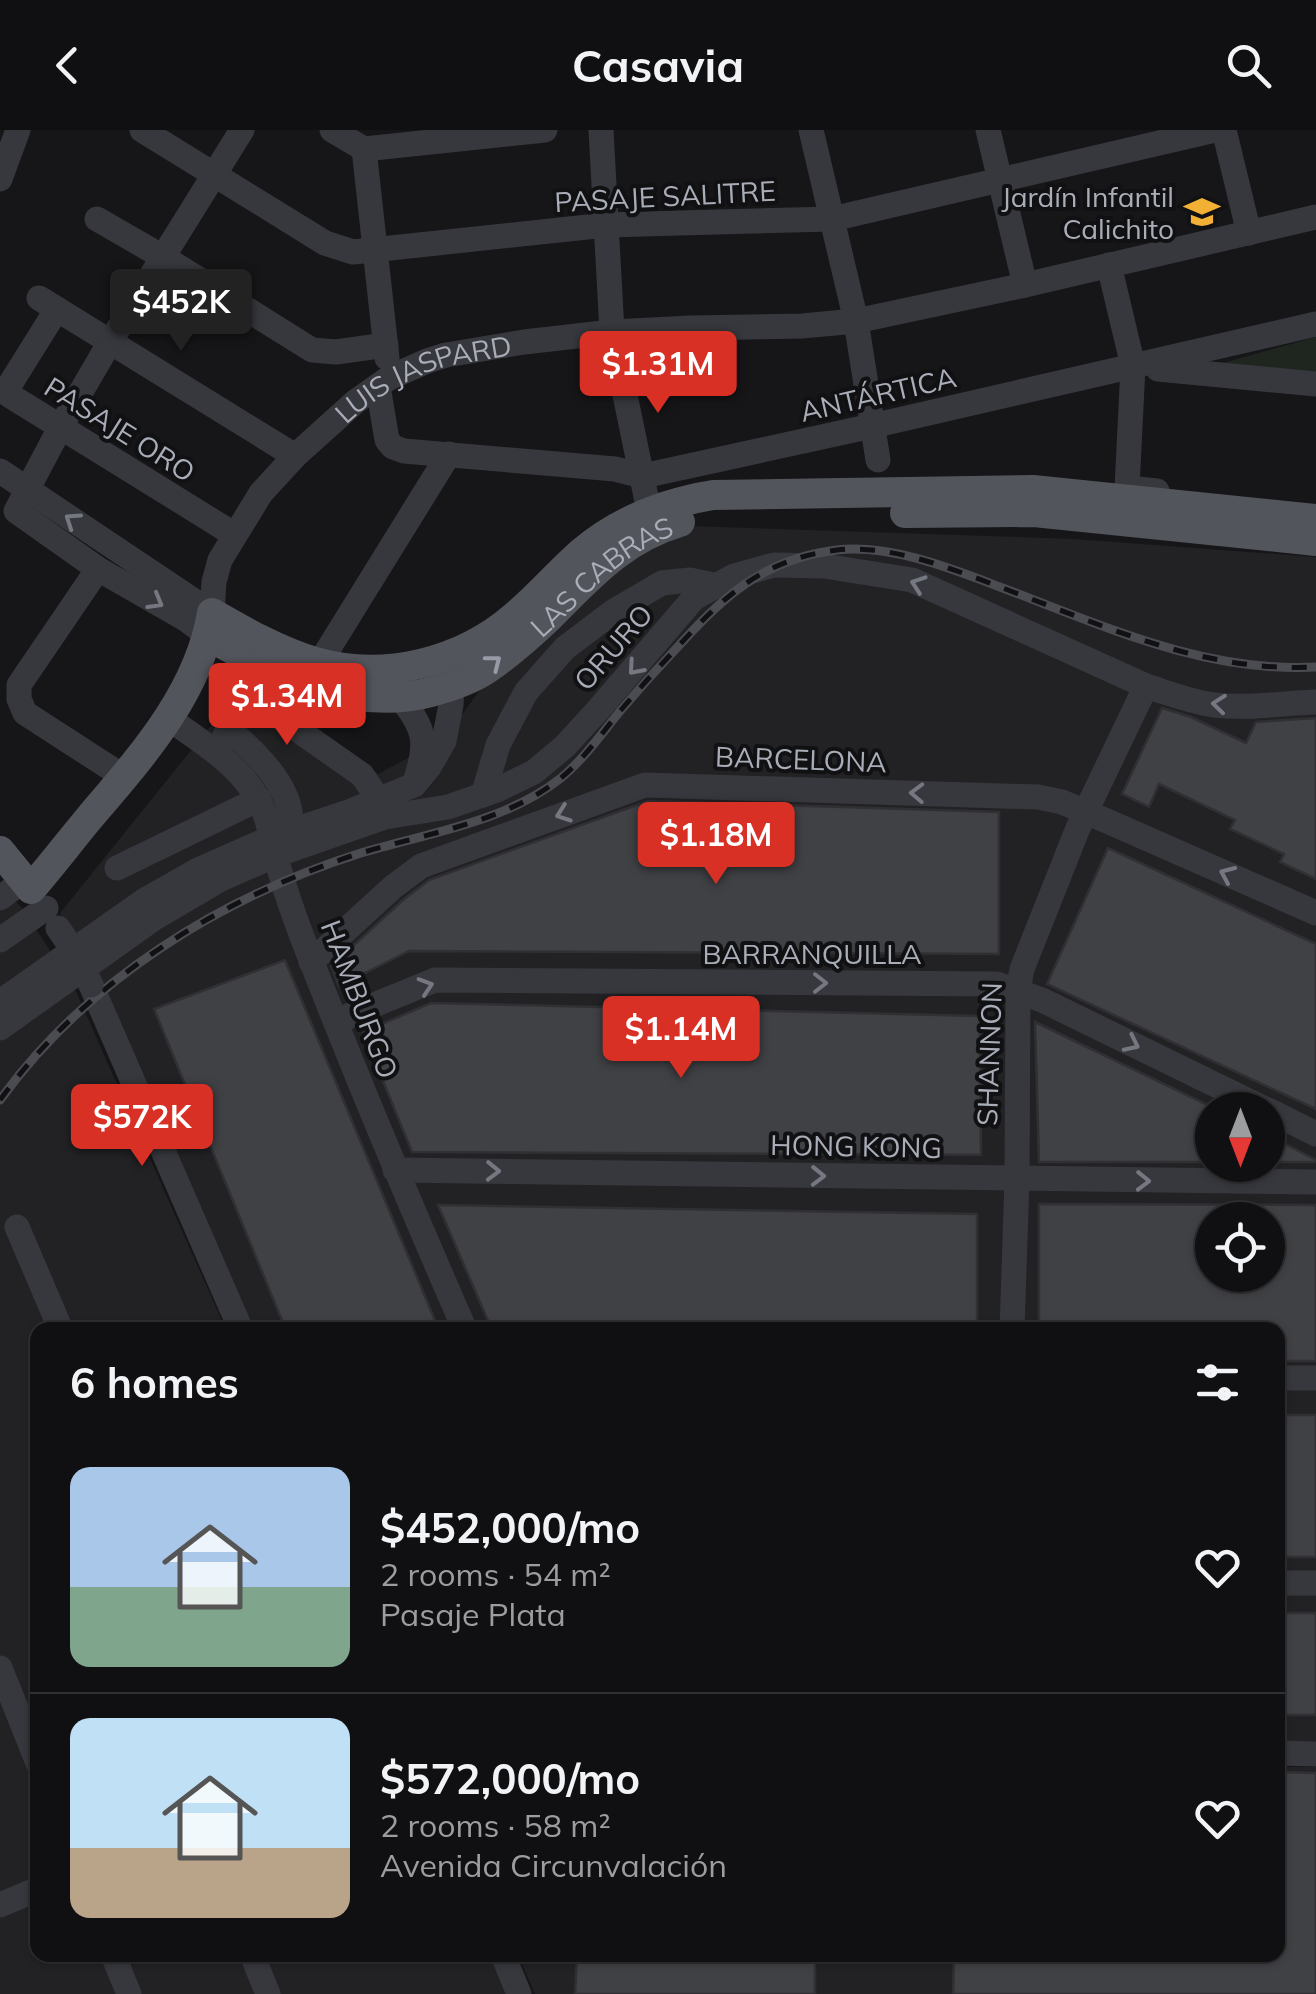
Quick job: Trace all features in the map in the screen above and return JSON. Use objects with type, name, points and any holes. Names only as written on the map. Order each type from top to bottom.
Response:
[{"type":"main road","name":"LAS CABRAS","points":[[210,624],[319,664],[360,670],[420,664],[461,650],[498,629],[595,541],[649,511],[713,496],[1033,490],[1316,519]]},
{"type":"main road","name":"LAS CABRAS","points":[[210,624],[267,668],[338,694],[401,699],[452,686],[486,670],[621,550],[656,531],[695,518],[738,514],[1034,512],[1316,541]]},
{"type":"main road","name":"LUIS JASPARD","points":[[32,900],[168,718],[184,690],[210,624]]},
{"type":"main road","points":[[0,851],[32,900]]},
{"type":"street","points":[[0,179],[18,130]]},
{"type":"street","name":"PASAJE SALITRE","points":[[142,130],[334,248],[353,252],[606,224],[832,218],[1215,130]]},
{"type":"street","points":[[0,471],[22,500],[110,342],[242,130]]},
{"type":"street","points":[[332,130],[364,149],[545,130]]},
{"type":"street","points":[[601,130],[612,332],[649,511]]},
{"type":"street","points":[[811,130],[856,320],[878,460]]},
{"type":"street","points":[[988,130],[1024,285]]},
{"type":"street","points":[[1224,130],[1249,234]]},
{"type":"street","points":[[364,149],[386,345],[384,382]]},
{"type":"street","name":"LUIS JASPARD","points":[[210,624],[220,560],[261,492],[334,420],[384,382],[446,354],[612,332],[802,326],[856,320],[1316,217]]},
{"type":"street","points":[[97,218],[312,350],[336,352],[386,345]]},
{"type":"street","points":[[1109,265],[1133,366],[1128,488],[1316,507]]},
{"type":"street","name":"PASAJE ORO","points":[[110,342],[48,303],[8,390],[11,397],[234,534]]},
{"type":"street","name":"ANTÁRTICA","points":[[384,382],[387,440],[404,451],[615,469],[643,476],[1316,324]]},
{"type":"street","points":[[110,342],[295,456]]},
{"type":"street","points":[[1133,366],[1316,384]]},
{"type":"street","points":[[319,664],[448,454]]},
{"type":"street","name":"LAS CABRAS","points":[[22,500],[98,569],[187,620],[210,624]]},
{"type":"street","name":"LAS CABRAS","points":[[22,500],[210,624]]},
{"type":"street","name":"ORURO","points":[[0,1002],[145,900],[243,849],[448,807],[498,790],[534,772],[565,746],[694,598],[734,576],[774,566],[824,566],[912,580],[1146,686],[1212,704],[1316,702]]},
{"type":"street","points":[[98,569],[19,685],[18,699],[25,713],[124,778]]},
{"type":"street","points":[[484,795],[498,745],[526,692],[566,648],[614,611],[662,583],[690,580],[714,585]]},
{"type":"street","points":[[280,841],[414,785],[429,767],[444,741],[452,686],[420,664],[401,691],[401,699],[422,730],[422,760],[414,785]]},
{"type":"street","name":"SHANNON","points":[[1012,1322],[1018,990],[1028,950],[1086,812],[1146,686]]},
{"type":"street","points":[[216,752],[238,707],[256,700],[362,775],[379,800]]},
{"type":"street","name":"HAMBURGO","points":[[168,718],[216,752],[243,778],[259,799],[280,841],[312,962],[461,1322]]},
{"type":"street","points":[[228,729],[258,755],[277,781],[288,808],[280,841]]},
{"type":"street","name":"BARCELONA","points":[[312,962],[420,866],[645,785],[1038,797],[1086,812],[1316,913]]},
{"type":"street","points":[[116,868],[259,799]]},
{"type":"street","points":[[225,816],[243,849]]},
{"type":"street","name":"ORURO","points":[[0,1028],[170,908],[280,841]]},
{"type":"street","points":[[0,940],[32,900],[79,959],[238,1322]]},
{"type":"street","name":"BARRANQUILLA","points":[[337,1024],[435,980],[997,984],[1018,990],[1230,1092]]},
{"type":"street","name":"BARRANQUILLA","points":[[1285,1119],[1316,1134]]},
{"type":"street","name":"HONG KONG","points":[[395,1170],[1316,1182]]},
{"type":"street","points":[[18,1227],[59,1322]]},
{"type":"street","points":[[1285,1378],[1316,1378]]},
{"type":"street","points":[[1285,1583],[1316,1583]]},
{"type":"street","points":[[0,1668],[30,1743]]},
{"type":"street","points":[[1285,1753],[1316,1754]]},
{"type":"street","points":[[0,1906],[30,1893]]},
{"type":"street","points":[[116,1962],[129,1994]]},
{"type":"street","points":[[255,1962],[268,1994]]},
{"type":"street","points":[[506,1962],[520,1994]]},
{"type":"shaded area","points":[[1316,337],[1316,377],[1205,368]]},
{"type":"shaded area","points":[[659,525],[1074,539],[1316,557],[1316,1747],[1285,1746],[1285,1322],[250,1322],[112,1004],[60,913],[242,687],[378,774],[445,738],[565,573]]},
{"type":"shaded area","points":[[0,885],[22,908],[74,987],[222,1322],[30,1322],[30,1962],[496,1962],[510,1994],[0,1994]]},
{"type":"shaded area","points":[[1285,1767],[1316,1767],[1316,1994],[535,1994],[521,1962],[1285,1962]]},
{"type":"building","points":[[1162,708],[1246,743],[1256,722],[1316,718],[1316,879],[1280,862],[1284,854],[1230,829],[1235,820],[1159,784],[1149,807],[1122,794]]},
{"type":"building","points":[[648,801],[999,812],[999,954],[409,951],[339,986],[331,966],[429,880]]},
{"type":"building","points":[[1108,848],[1316,944],[1316,1109],[1285,1092],[1047,984]]},
{"type":"building","points":[[285,960],[436,1322],[283,1322],[154,1009]]},
{"type":"building","points":[[431,1003],[980,1016],[981,1155],[412,1152],[363,1032]]},
{"type":"building","points":[[1035,1022],[1195,1099],[1195,1162],[1039,1162]]},
{"type":"building","points":[[1285,1144],[1316,1160],[1285,1162]]},
{"type":"building","points":[[1039,1204],[1195,1205],[1195,1292],[1285,1292],[1285,1205],[1316,1205],[1316,1361],[1285,1361],[1285,1322],[1039,1322]]},
{"type":"building","points":[[438,1205],[977,1214],[977,1322],[489,1322]]},
{"type":"building","points":[[1285,1415],[1316,1415],[1316,1557],[1285,1557]]},
{"type":"building","points":[[1285,1613],[1316,1613],[1316,1715],[1285,1715]]},
{"type":"building","points":[[1285,1772],[1316,1773],[1316,1994],[953,1994],[954,1962],[1285,1962]]},
{"type":"building","points":[[577,1962],[815,1962],[815,1994],[575,1994]]},
{"type":"railway","points":[[0,1100],[73,1017],[161,948],[208,919],[309,871],[490,816],[561,778],[708,615],[744,584],[786,562],[837,550],[899,554],[940,565],[1154,644],[1233,662],[1316,667]]},
{"type":"place","name":"Jardín Infantil Calichito","points":[[1202,212]]}]
